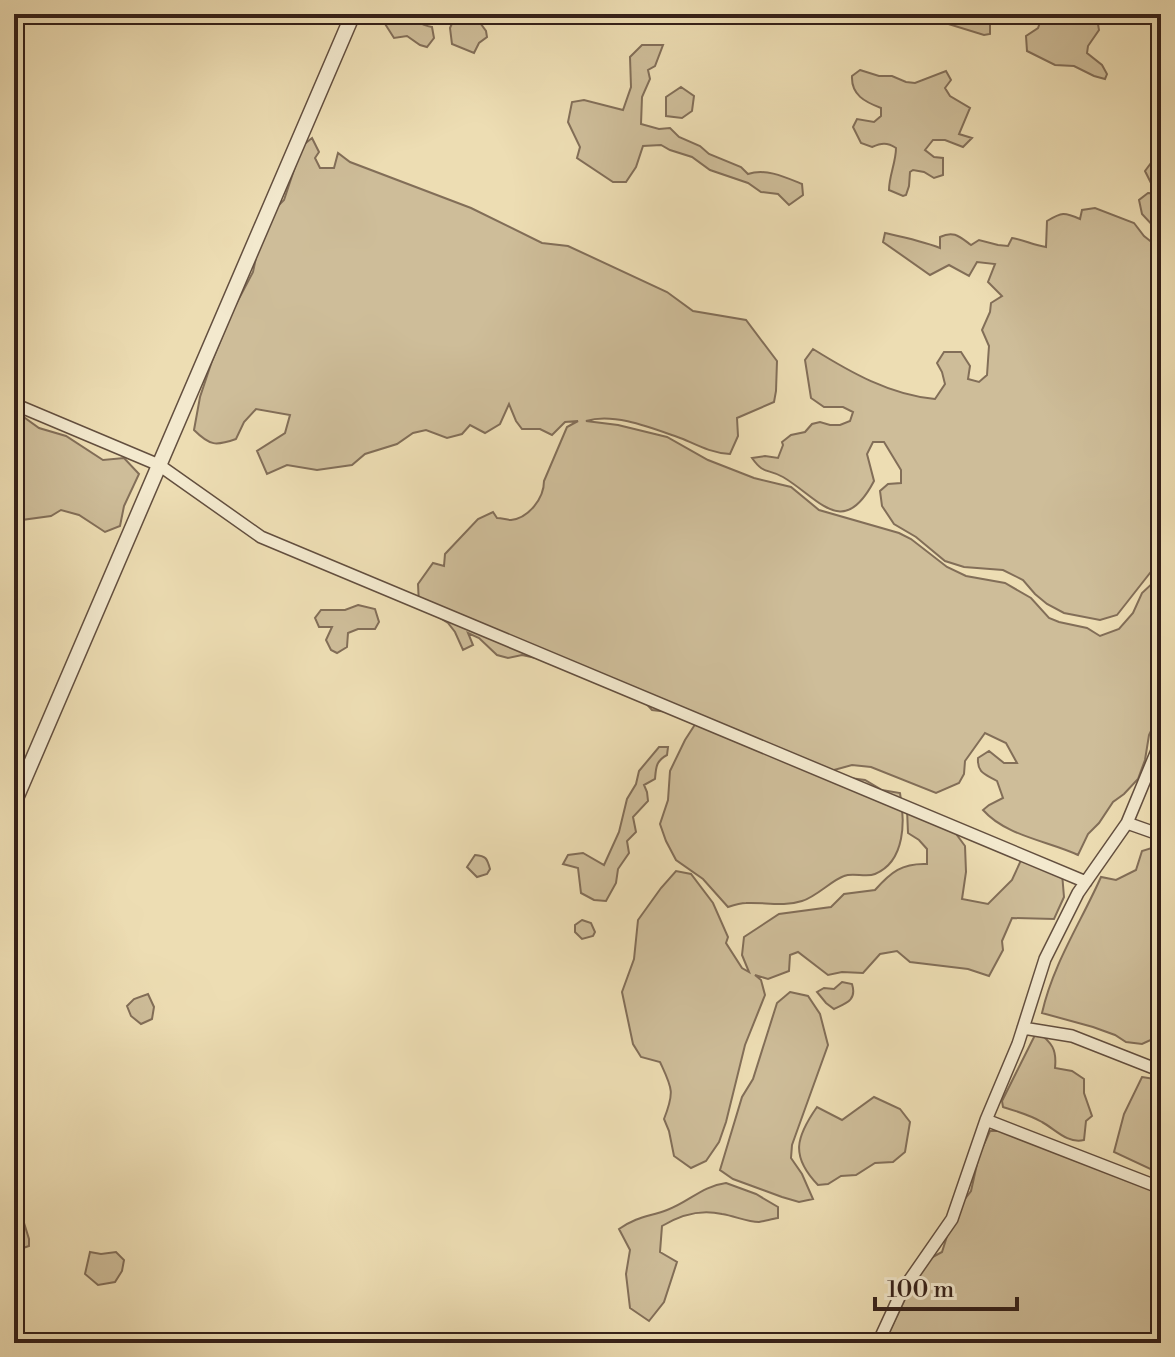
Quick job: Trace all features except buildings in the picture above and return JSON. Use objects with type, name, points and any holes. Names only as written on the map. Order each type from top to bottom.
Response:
[{"type":"street","points":[[14,803],[353,14]]},
{"type":"street","points":[[14,404],[159,465],[261,537],[1086,882]]},
{"type":"street","points":[[878,1343],[902,1291],[952,1219],[986,1120],[1023,1028],[1045,959],[1078,893],[1127,823],[1161,741]]},
{"type":"street","points":[[1127,823],[1161,835]]},
{"type":"street","points":[[1023,1028],[1072,1036],[1158,1070],[1161,1054]]},
{"type":"street","points":[[986,1120],[1161,1188]]},
{"type":"shaded area","points":[[456,14],[482,14],[478,20],[487,37],[479,43],[474,53],[452,44],[450,28]]},
{"type":"shaded area","points":[[916,14],[975,14],[990,22],[990,34],[984,35]]},
{"type":"shaded area","points":[[1043,14],[1085,14],[1097,18],[1099,30],[1087,53],[1102,65],[1107,74],[1105,79],[1074,66],[1055,65],[1027,51],[1026,36],[1038,28]]},
{"type":"shaded area","points":[[404,15],[432,27],[434,38],[427,47],[407,36],[394,38],[380,16]]},
{"type":"shaded area","points":[[642,45],[663,45],[655,66],[648,70],[650,79],[642,97],[641,124],[659,129],[670,128],[679,137],[741,167],[748,174],[769,173],[802,184],[803,195],[789,205],[778,194],[761,192],[748,183],[710,170],[692,157],[661,145],[643,146],[636,167],[626,182],[613,182],[577,158],[580,147],[568,122],[572,102],[584,100],[623,110],[631,87],[630,57]]},
{"type":"shaded area","points":[[860,70],[915,83],[946,71],[951,80],[945,88],[950,96],[970,108],[959,134],[972,138],[963,147],[945,140],[933,140],[925,150],[934,157],[943,158],[943,175],[934,178],[913,170],[906,195],[889,190],[896,148],[887,144],[872,147],[861,143],[853,127],[857,119],[874,122],[881,116],[881,108],[865,100],[854,88],[852,76]]},
{"type":"shaded area","points":[[681,87],[694,96],[692,111],[682,118],[666,116],[666,97]]},
{"type":"shaded area","points":[[312,138],[319,152],[315,158],[320,168],[334,168],[338,153],[350,162],[471,208],[542,243],[568,246],[667,292],[693,311],[746,320],[777,361],[774,402],[737,418],[738,436],[730,454],[711,451],[622,420],[586,421],[667,437],[708,460],[754,478],[791,487],[819,510],[899,533],[947,567],[966,576],[1005,583],[1031,598],[1049,618],[1087,628],[1100,636],[1119,629],[1161,570],[1161,710],[1149,735],[1138,779],[1113,802],[1088,834],[1078,855],[1015,832],[983,810],[1003,798],[997,781],[980,770],[978,758],[989,751],[1004,763],[1017,763],[1006,743],[985,733],[965,761],[964,774],[959,783],[936,793],[871,767],[852,765],[834,770],[842,777],[865,780],[882,790],[900,793],[903,815],[901,839],[893,860],[885,868],[871,875],[844,876],[813,896],[795,903],[744,903],[728,907],[703,879],[676,860],[660,824],[668,800],[670,771],[696,723],[677,713],[652,710],[643,700],[559,663],[522,655],[508,658],[497,655],[479,638],[468,633],[473,645],[463,650],[448,623],[419,605],[418,584],[433,563],[444,566],[445,554],[478,519],[493,512],[497,518],[511,520],[524,515],[534,506],[567,427],[578,421],[565,422],[552,435],[540,429],[522,429],[509,404],[500,424],[485,433],[470,425],[462,434],[447,438],[426,430],[413,433],[397,444],[365,454],[352,465],[317,470],[287,465],[267,474],[257,451],[285,433],[290,415],[256,409],[244,422],[236,439],[223,443],[209,442],[194,430],[200,397],[212,361],[253,272],[271,213],[284,200],[302,146]]},
{"type":"shaded area","points":[[1161,158],[1161,181],[1151,183],[1145,171],[1154,159]]},
{"type":"shaded area","points":[[1148,193],[1161,194],[1161,516],[1152,527],[1157,564],[1117,615],[1100,620],[1064,613],[1047,604],[1023,580],[1003,570],[964,567],[945,561],[894,524],[882,506],[880,491],[888,484],[901,483],[901,470],[884,442],[873,442],[867,454],[874,481],[863,499],[852,508],[841,511],[820,503],[783,477],[763,469],[752,458],[778,458],[782,442],[791,435],[805,432],[812,424],[840,425],[850,421],[853,412],[843,407],[824,407],[811,398],[805,360],[813,349],[871,381],[918,397],[935,399],[945,384],[937,363],[944,352],[961,352],[970,366],[968,379],[979,382],[987,375],[989,346],[982,330],[991,303],[1002,296],[988,282],[995,264],[977,262],[969,276],[949,265],[930,275],[883,242],[885,233],[940,248],[940,237],[949,234],[957,235],[971,245],[979,240],[1008,246],[1012,238],[1046,247],[1047,221],[1063,214],[1080,219],[1082,210],[1095,208],[1134,223],[1154,244],[1157,230],[1142,214],[1139,200]]},
{"type":"shaded area","points":[[14,410],[39,428],[66,436],[103,460],[124,458],[139,474],[124,506],[120,526],[105,532],[79,515],[61,510],[51,516],[14,521]]},
{"type":"shaded area","points":[[358,605],[375,609],[379,622],[375,629],[358,629],[348,633],[347,647],[337,653],[331,650],[326,640],[332,627],[319,627],[315,618],[321,610],[345,610]]},
{"type":"shaded area","points":[[659,747],[668,747],[667,755],[657,765],[655,779],[644,785],[648,801],[633,817],[636,832],[627,841],[629,853],[618,869],[616,883],[606,901],[594,900],[581,893],[578,868],[563,864],[568,855],[583,853],[604,865],[619,832],[627,799],[639,771]]},
{"type":"shaded area","points":[[907,809],[951,827],[965,846],[966,872],[962,899],[988,904],[1012,880],[1022,858],[1062,873],[1064,897],[1054,919],[1012,918],[1002,941],[1003,950],[989,976],[968,969],[910,962],[897,951],[880,954],[863,973],[828,975],[798,952],[790,955],[789,971],[768,979],[755,975],[761,980],[765,995],[745,1045],[726,1122],[719,1142],[706,1161],[691,1168],[674,1156],[664,1119],[671,1090],[660,1062],[641,1057],[633,1044],[622,992],[634,959],[638,920],[676,871],[691,874],[713,903],[728,937],[726,943],[742,968],[749,972],[742,955],[744,937],[779,914],[831,907],[844,894],[875,890],[904,867],[927,864],[927,849],[908,833]]},
{"type":"shaded area","points":[[1161,847],[1161,1005],[1157,1011],[1155,1038],[1142,1044],[1126,1042],[1093,1027],[1042,1013],[1060,960],[1101,877],[1116,880],[1136,870],[1142,851]]},
{"type":"shaded area","points":[[475,855],[487,860],[490,869],[487,874],[477,877],[467,867]]},
{"type":"shaded area","points":[[582,920],[591,923],[595,932],[593,936],[582,939],[575,932],[575,925]]},
{"type":"shaded area","points":[[842,982],[852,984],[853,994],[847,1003],[834,1009],[817,992],[824,988],[834,989]]},
{"type":"shaded area","points":[[790,992],[808,996],[820,1014],[828,1045],[792,1145],[791,1158],[813,1199],[799,1202],[733,1179],[720,1170],[742,1097],[753,1079],[777,1003]]},
{"type":"shaded area","points":[[148,994],[154,1007],[152,1019],[141,1024],[131,1016],[127,1006],[134,999]]},
{"type":"shaded area","points":[[1037,1031],[1052,1047],[1055,1068],[1072,1071],[1084,1079],[1084,1093],[1092,1116],[1086,1121],[1084,1140],[1067,1138],[1023,1113],[1003,1107],[1002,1101]]},
{"type":"shaded area","points":[[1142,1077],[1161,1080],[1161,1174],[1114,1152],[1124,1114]]},
{"type":"shaded area","points":[[874,1097],[900,1109],[910,1122],[905,1152],[893,1162],[875,1163],[856,1175],[841,1176],[828,1184],[818,1185],[803,1165],[799,1146],[804,1128],[817,1107],[842,1120]]},
{"type":"shaded area","points":[[990,1131],[1007,1131],[1161,1191],[1161,1343],[884,1343],[908,1292],[929,1259],[942,1252],[961,1204],[971,1191],[979,1155]]},
{"type":"shaded area","points":[[726,1183],[756,1194],[778,1207],[778,1218],[754,1222],[714,1213],[699,1213],[683,1216],[662,1226],[660,1252],[677,1262],[664,1302],[649,1321],[630,1308],[626,1274],[630,1250],[619,1229],[675,1207],[710,1187]]},
{"type":"shaded area","points":[[14,1222],[24,1223],[29,1246],[14,1251]]},
{"type":"shaded area","points":[[90,1252],[116,1252],[124,1260],[115,1282],[98,1285],[85,1274]]}]
